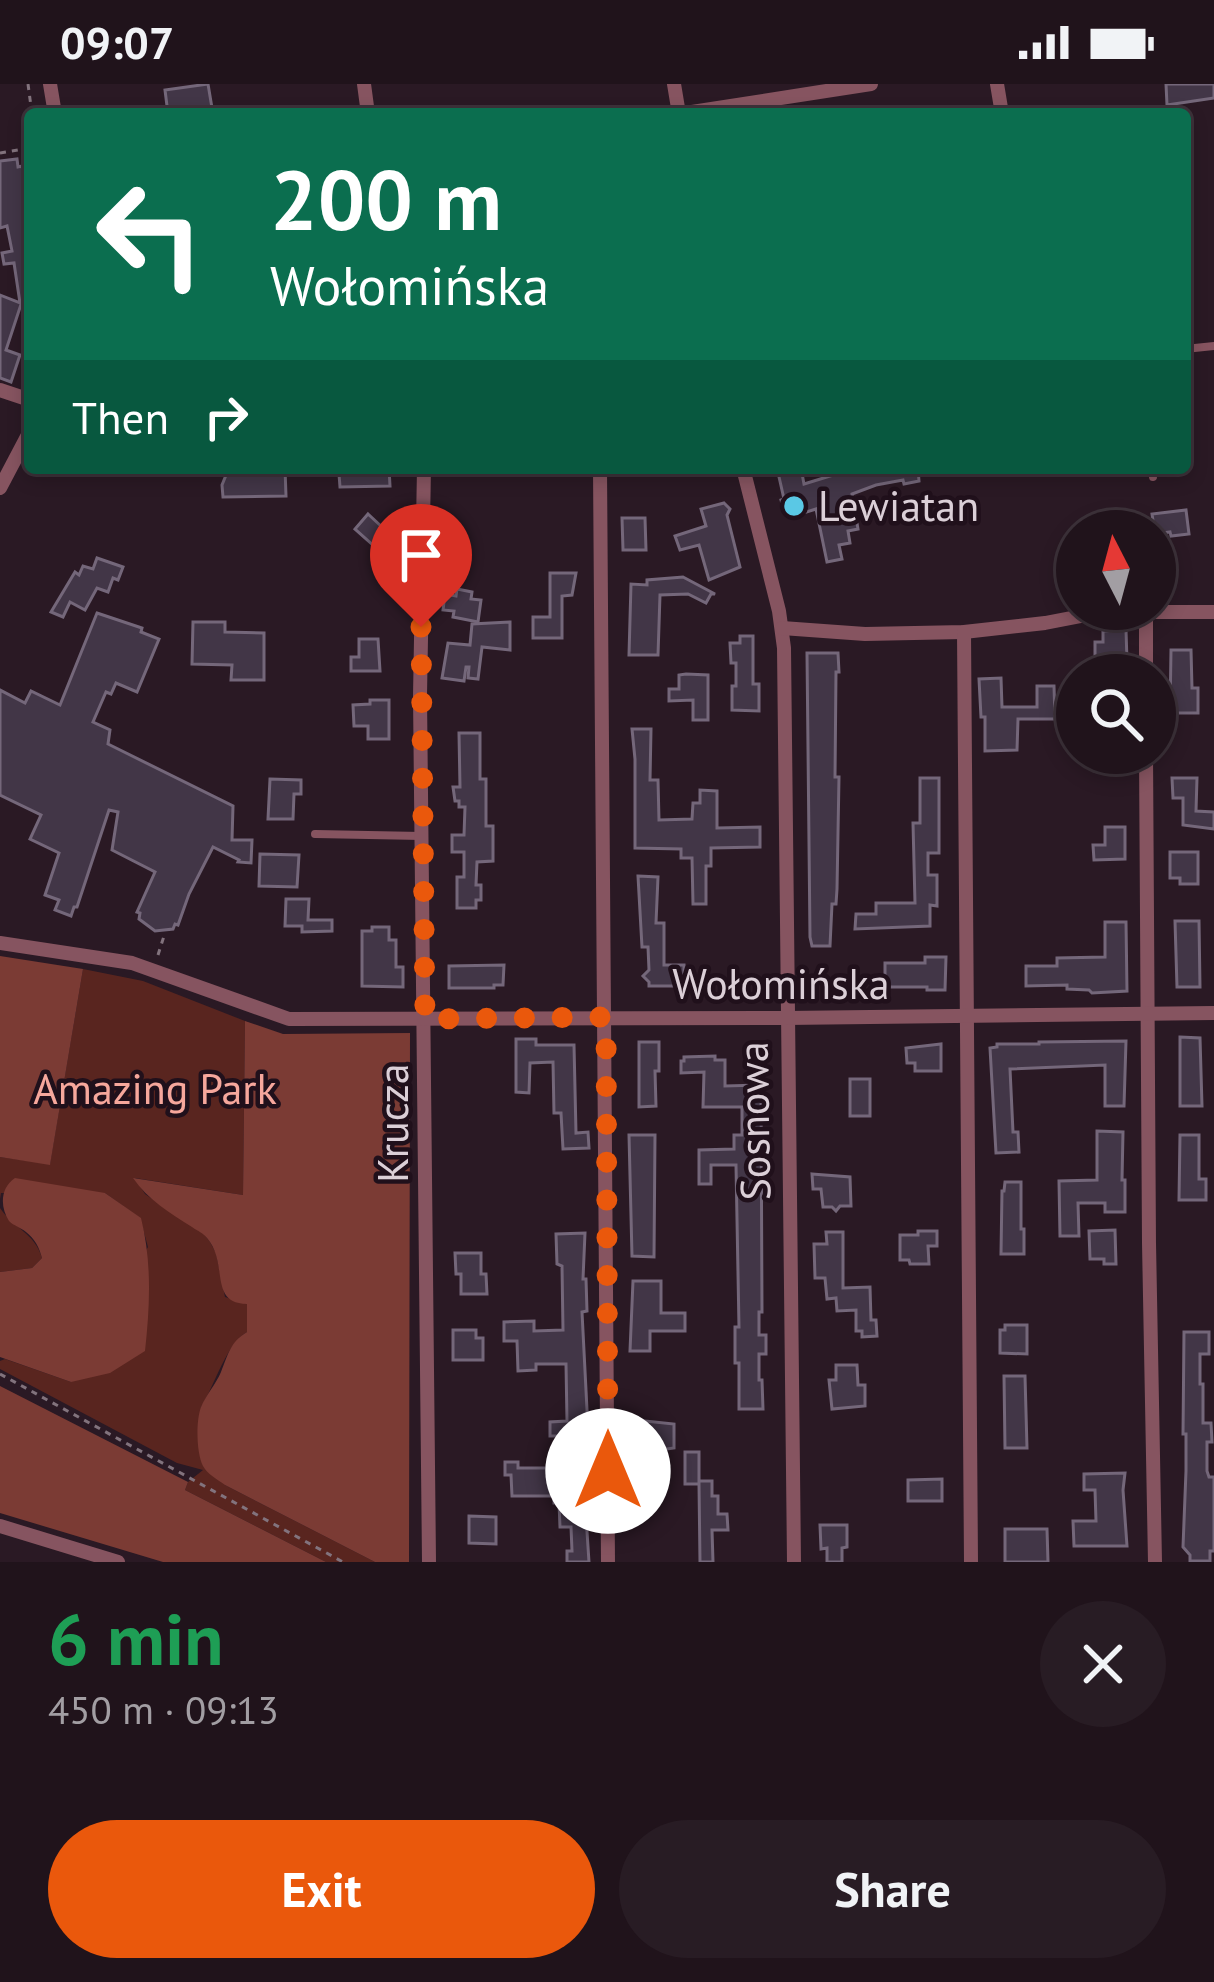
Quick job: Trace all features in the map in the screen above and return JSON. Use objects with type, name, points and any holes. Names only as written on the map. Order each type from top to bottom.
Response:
[{"type":"street","points":[[717,108],[871,84]]},
{"type":"street","points":[[0,488],[24,442]]},
{"type":"street","name":"Krucza","points":[[424,474],[420,696],[429,1562]]},
{"type":"street","points":[[600,474],[608,1562]]},
{"type":"street","name":"Sosnowa","points":[[744,474],[782,628],[794,1562]]},
{"type":"street","points":[[1176,611],[1214,612]]},
{"type":"street","points":[[782,628],[865,634],[964,632],[1056,620]]},
{"type":"street","points":[[964,632],[971,1562]]},
{"type":"street","points":[[1146,774],[1155,1562]]},
{"type":"street","name":"Wołomińska","points":[[0,943],[132,963],[289,1019],[1214,1013]]},
{"type":"street","points":[[0,1526],[118,1562]]},
{"type":"lane","points":[[315,834],[423,836]]},
{"type":"path","points":[[158,955],[164,936]]},
{"type":"path","points":[[0,1374],[344,1562]]},
{"type":"green space","name":"Amazing Park","points":[[83,969],[143,981],[245,1021],[243,1195],[135,1178],[145,1194],[204,1234],[216,1253],[225,1297],[247,1304],[247,1332],[227,1355],[201,1407],[225,1485],[375,1562],[326,1562],[185,1490],[203,1470],[177,1463],[0,1369],[5,1359],[71,1382],[148,1247],[140,1218],[105,1193],[1,1193],[0,1199],[0,1157],[50,1164]]},
{"type":"green space","points":[[0,1208],[39,1249],[42,1258],[32,1268],[0,1272]]},
{"type":"shaded area","points":[[0,956],[83,969],[50,1165],[0,1157]]},
{"type":"shaded area","points":[[245,1021],[283,1034],[410,1033],[409,1562],[375,1562],[225,1485],[207,1472],[201,1460],[201,1407],[233,1345],[247,1332],[247,1304],[227,1297],[205,1236],[160,1206],[133,1178],[243,1195]]},
{"type":"shaded area","points":[[15,1178],[105,1193],[141,1218],[149,1284],[145,1351],[110,1373],[71,1382],[0,1357],[0,1272],[32,1268],[42,1258],[34,1240],[9,1221],[4,1210],[4,1192]]},
{"type":"shaded area","points":[[0,1386],[188,1482],[185,1490],[326,1562],[163,1562],[0,1513]]},
{"type":"building","points":[[208,84],[212,108],[167,108],[165,90]]},
{"type":"building","points":[[1166,84],[1214,84],[1214,98],[1167,105]]},
{"type":"building","points":[[17,159],[24,179],[24,295],[6,350],[20,355],[11,382],[0,378],[0,295],[20,303],[14,263],[4,264],[2,253],[12,251],[7,226],[0,228],[0,161]]},
{"type":"building","points":[[227,474],[285,474],[286,496],[223,497]]},
{"type":"building","points":[[339,474],[389,474],[390,486],[340,487]]},
{"type":"building","points":[[778,474],[802,474],[804,484],[836,474],[918,474],[919,481],[876,485],[852,494],[858,529],[848,531],[850,543],[839,545],[842,559],[827,562],[816,509],[790,517],[784,511]]},
{"type":"building","points":[[724,503],[730,509],[727,515],[740,567],[709,580],[699,545],[680,550],[675,536],[706,526],[701,509]]},
{"type":"building","points":[[1186,510],[1189,534],[1176,535],[1176,511]]},
{"type":"building","points":[[368,514],[396,540],[383,554],[355,529]]},
{"type":"building","points":[[622,518],[645,518],[646,550],[623,550]]},
{"type":"building","points":[[97,558],[123,567],[108,592],[97,588],[85,610],[70,602],[63,617],[51,612],[75,572],[79,575],[83,566],[93,569]]},
{"type":"building","points":[[550,573],[576,573],[572,595],[562,596],[562,638],[533,638],[533,617],[550,617]]},
{"type":"building","points":[[683,577],[715,594],[706,603],[688,594],[660,595],[658,655],[629,655],[631,584]]},
{"type":"building","points":[[457,589],[481,600],[478,622],[443,610],[445,594],[456,596]]},
{"type":"building","points":[[97,613],[159,639],[137,692],[116,683],[111,694],[106,692],[93,722],[110,730],[108,744],[233,806],[232,840],[252,840],[251,863],[238,862],[213,847],[173,929],[155,931],[139,919],[137,912],[155,872],[112,850],[118,812],[109,810],[71,916],[55,910],[59,900],[45,895],[59,853],[30,839],[41,815],[0,795],[0,690],[25,703],[31,691],[60,705]]},
{"type":"building","points":[[193,622],[225,622],[225,632],[264,633],[264,680],[231,680],[232,665],[192,664]]},
{"type":"building","points":[[510,622],[510,650],[482,647],[478,679],[468,678],[469,667],[464,681],[442,678],[448,643],[470,645],[472,624]]},
{"type":"building","points":[[1126,630],[1127,654],[1095,654],[1095,642],[1103,642],[1103,631]]},
{"type":"building","points":[[740,636],[753,636],[753,684],[759,684],[759,711],[732,710],[736,663],[731,663],[730,643],[740,643]]},
{"type":"building","points":[[359,639],[378,639],[380,671],[351,671],[351,657],[359,657]]},
{"type":"building","points":[[1171,650],[1191,650],[1198,713],[1176,713],[1176,654]]},
{"type":"building","points":[[807,653],[838,653],[837,889],[830,946],[812,946],[810,937]]},
{"type":"building","points":[[679,675],[708,675],[708,720],[693,720],[693,700],[669,701],[669,689],[679,689]]},
{"type":"building","points":[[1001,678],[1002,707],[1037,707],[1037,686],[1054,686],[1055,719],[1018,719],[1017,750],[985,751],[979,679]]},
{"type":"building","points":[[370,700],[389,700],[389,739],[368,739],[368,726],[354,726],[353,705],[370,704]]},
{"type":"building","points":[[632,729],[651,729],[650,780],[658,780],[659,820],[692,819],[700,790],[717,791],[717,828],[760,827],[760,847],[711,848],[706,904],[693,904],[692,858],[681,858],[681,849],[635,848]]},
{"type":"building","points":[[459,733],[480,733],[486,826],[493,826],[493,861],[477,862],[481,900],[476,900],[476,908],[457,908],[457,877],[464,877],[464,852],[452,852],[452,835],[464,835],[465,807],[455,801],[453,787],[460,787]]},
{"type":"building","points":[[920,778],[939,778],[939,853],[928,853],[928,875],[937,875],[937,906],[930,905],[930,926],[855,929],[856,914],[876,914],[876,903],[915,903],[913,823],[920,823]]},
{"type":"building","points":[[1172,778],[1197,778],[1196,811],[1214,812],[1214,829],[1183,825],[1183,798],[1173,798]]},
{"type":"building","points":[[270,779],[301,780],[301,794],[294,794],[293,819],[268,819]]},
{"type":"building","points":[[1105,827],[1125,827],[1125,859],[1094,860],[1093,845],[1105,845]]},
{"type":"building","points":[[1170,852],[1198,852],[1198,884],[1180,884],[1180,878],[1170,878]]},
{"type":"building","points":[[260,854],[299,855],[297,887],[259,886]]},
{"type":"building","points":[[638,876],[658,877],[656,923],[664,923],[664,965],[684,965],[684,986],[649,986],[643,976],[649,970],[648,947],[642,947]]},
{"type":"building","points":[[286,899],[309,899],[308,920],[332,920],[332,931],[302,932],[302,926],[285,926]]},
{"type":"building","points":[[1175,921],[1199,921],[1200,987],[1177,987]]},
{"type":"building","points":[[1105,922],[1126,922],[1127,991],[1092,993],[1067,989],[1067,985],[1026,986],[1026,966],[1057,966],[1057,958],[1105,957]]},
{"type":"building","points":[[372,927],[389,927],[389,940],[396,940],[396,967],[403,967],[403,987],[362,986],[362,931],[372,931]]},
{"type":"building","points":[[925,957],[946,957],[945,990],[885,987],[885,963],[925,963]]},
{"type":"building","points":[[504,965],[503,985],[449,988],[449,966]]},
{"type":"building","points":[[1180,1037],[1200,1038],[1202,1106],[1180,1106]]},
{"type":"building","points":[[516,1039],[536,1039],[536,1045],[574,1045],[576,1133],[588,1132],[589,1148],[563,1149],[561,1113],[554,1113],[553,1062],[530,1063],[529,1093],[516,1092]]},
{"type":"building","points":[[1126,1041],[1124,1106],[1105,1106],[1105,1065],[1010,1069],[1013,1132],[1018,1132],[1019,1152],[996,1153],[990,1048],[997,1044]]},
{"type":"building","points":[[639,1042],[659,1042],[656,1106],[639,1107]]},
{"type":"building","points":[[941,1044],[941,1071],[915,1071],[915,1063],[907,1063],[906,1048]]},
{"type":"building","points":[[715,1056],[715,1060],[725,1060],[725,1086],[760,1085],[761,1090],[759,1335],[766,1335],[766,1354],[759,1354],[759,1380],[763,1409],[739,1409],[736,1165],[711,1165],[711,1184],[699,1184],[699,1150],[734,1149],[734,1135],[742,1135],[742,1107],[703,1107],[704,1072],[681,1073],[684,1057]]},
{"type":"building","points":[[850,1079],[870,1079],[870,1116],[850,1116]]},
{"type":"building","points":[[1097,1131],[1123,1132],[1125,1212],[1105,1212],[1105,1203],[1078,1203],[1079,1236],[1060,1236],[1059,1181],[1097,1180]]},
{"type":"building","points":[[629,1135],[655,1135],[654,1257],[632,1256]]},
{"type":"building","points":[[1180,1135],[1199,1135],[1199,1179],[1206,1179],[1206,1200],[1179,1200]]},
{"type":"building","points":[[812,1174],[850,1177],[851,1206],[836,1211],[823,1207],[821,1189],[813,1189]]},
{"type":"building","points":[[1005,1182],[1021,1182],[1024,1254],[1001,1254]]},
{"type":"building","points":[[1115,1230],[1116,1264],[1090,1259],[1089,1231]]},
{"type":"building","points":[[918,1231],[937,1231],[937,1246],[928,1246],[929,1264],[900,1260],[900,1235],[918,1235]]},
{"type":"building","points":[[826,1232],[843,1232],[843,1288],[870,1287],[871,1320],[876,1320],[877,1336],[862,1337],[862,1331],[856,1331],[856,1310],[837,1311],[836,1298],[827,1299],[825,1278],[815,1278],[814,1244],[827,1244]]},
{"type":"building","points":[[585,1233],[587,1311],[582,1312],[589,1449],[565,1449],[560,1436],[550,1436],[550,1422],[567,1421],[566,1364],[536,1364],[536,1370],[518,1371],[517,1341],[504,1341],[504,1322],[534,1321],[534,1331],[563,1330],[562,1266],[557,1264],[556,1234]]},
{"type":"building","points":[[455,1253],[481,1253],[487,1294],[461,1294]]},
{"type":"building","points":[[633,1281],[661,1281],[661,1313],[685,1313],[685,1331],[650,1331],[650,1351],[630,1351]]},
{"type":"building","points":[[1005,1325],[1027,1325],[1027,1354],[1000,1353],[1000,1330]]},
{"type":"building","points":[[453,1330],[476,1330],[476,1338],[483,1338],[483,1360],[453,1360]]},
{"type":"building","points":[[1184,1332],[1209,1332],[1209,1354],[1200,1354],[1200,1384],[1203,1423],[1211,1423],[1207,1471],[1214,1477],[1214,1551],[1210,1551],[1210,1561],[1190,1561],[1183,1547]]},
{"type":"building","points":[[836,1365],[857,1365],[858,1385],[865,1385],[865,1406],[832,1409],[829,1380],[836,1380]]},
{"type":"building","points":[[1004,1376],[1025,1376],[1027,1448],[1005,1448]]},
{"type":"building","points":[[645,1421],[674,1424],[674,1448],[645,1452]]},
{"type":"building","points":[[685,1452],[699,1452],[699,1481],[712,1481],[718,1514],[727,1514],[728,1530],[712,1530],[713,1562],[700,1562],[699,1484],[685,1484]]},
{"type":"building","points":[[505,1462],[518,1462],[518,1468],[573,1468],[573,1506],[582,1505],[582,1516],[586,1516],[589,1562],[567,1562],[567,1551],[572,1551],[571,1527],[560,1527],[559,1503],[554,1503],[554,1496],[512,1496]]},
{"type":"building","points":[[1125,1473],[1127,1546],[1074,1546],[1073,1521],[1096,1521],[1095,1490],[1084,1490],[1084,1474]]},
{"type":"building","points":[[942,1479],[942,1501],[908,1501],[908,1480]]},
{"type":"building","points":[[469,1516],[496,1517],[496,1544],[469,1543]]},
{"type":"building","points":[[820,1525],[847,1525],[842,1562],[827,1562]]},
{"type":"building","points":[[1005,1529],[1047,1529],[1048,1562],[1005,1562]]},
{"type":"place","name":"Lewiatan","points":[[794,506]]},
{"type":"route","points":[[421,627],[425,1019],[606,1017],[608,1471]]}]
